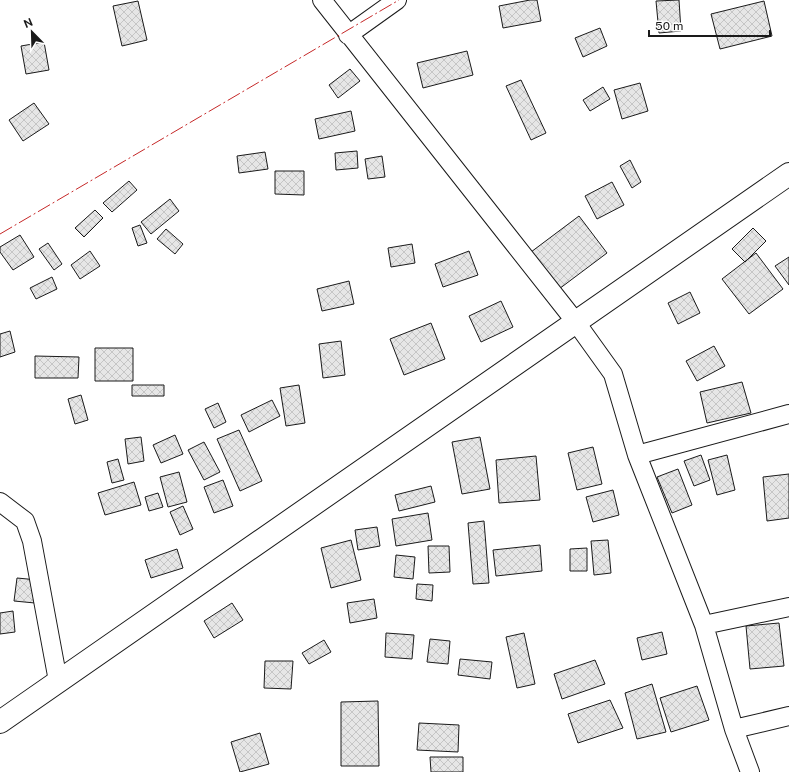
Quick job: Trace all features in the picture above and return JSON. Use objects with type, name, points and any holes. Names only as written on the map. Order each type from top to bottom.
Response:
[{"type":"main road","points":[[0,722],[575,321],[789,174]]},
{"type":"street","points":[[322,0],[348,35],[575,321],[613,374],[637,455],[704,625],[734,729],[750,772]]},
{"type":"street","points":[[348,35],[397,0]]},
{"type":"street","points":[[637,455],[789,414]]},
{"type":"street","points":[[0,502],[25,521],[32,541],[58,681]]},
{"type":"street","points":[[704,625],[789,607]]},
{"type":"street","points":[[734,729],[789,716]]},
{"type":"building","points":[[537,0],[541,21],[503,28],[499,6]]},
{"type":"building","points":[[679,0],[681,31],[659,33],[656,1]]},
{"type":"building","points":[[138,1],[147,40],[122,46],[113,6]]},
{"type":"building","points":[[764,1],[772,36],[720,49],[711,14]]},
{"type":"building","points":[[600,28],[607,46],[583,57],[575,38]]},
{"type":"building","points":[[44,42],[49,70],[26,74],[21,46]]},
{"type":"building","points":[[467,51],[473,75],[423,88],[417,63]]},
{"type":"building","points":[[350,69],[360,81],[338,98],[329,85]]},
{"type":"building","points":[[521,80],[546,133],[531,140],[506,86]]},
{"type":"building","points":[[640,83],[648,111],[622,119],[614,90]]},
{"type":"building","points":[[603,87],[610,99],[590,111],[583,100]]},
{"type":"building","points":[[34,103],[49,124],[23,141],[9,120]]},
{"type":"building","points":[[351,111],[355,131],[319,139],[315,119]]},
{"type":"building","points":[[357,151],[358,168],[336,170],[335,153]]},
{"type":"building","points":[[265,152],[268,169],[239,173],[237,156]]},
{"type":"building","points":[[382,156],[385,177],[368,179],[365,159]]},
{"type":"building","points":[[630,160],[641,182],[632,188],[620,166]]},
{"type":"building","points":[[275,171],[304,171],[304,195],[275,194]]},
{"type":"building","points":[[129,181],[137,190],[112,212],[103,203]]},
{"type":"building","points":[[612,182],[624,205],[597,219],[585,196]]},
{"type":"building","points":[[170,199],[179,211],[151,234],[141,222]]},
{"type":"building","points":[[95,210],[103,218],[84,237],[75,228]]},
{"type":"building","points":[[579,216],[607,253],[559,289],[531,252]]},
{"type":"building","points":[[140,225],[147,243],[138,246],[132,228]]},
{"type":"building","points":[[753,228],[766,241],[745,262],[732,249]]},
{"type":"building","points":[[166,229],[183,244],[175,254],[157,239]]},
{"type":"building","points":[[20,235],[34,257],[13,270],[0,252],[0,247]]},
{"type":"building","points":[[48,243],[62,264],[54,270],[39,249]]},
{"type":"building","points":[[412,244],[415,263],[391,267],[388,248]]},
{"type":"building","points":[[90,251],[100,266],[80,279],[71,265]]},
{"type":"building","points":[[469,251],[478,275],[443,287],[435,264]]},
{"type":"building","points":[[756,253],[783,289],[749,314],[722,279]]},
{"type":"building","points":[[789,257],[789,285],[775,266]]},
{"type":"building","points":[[52,277],[57,289],[36,299],[30,288]]},
{"type":"building","points":[[349,281],[354,304],[322,311],[317,289]]},
{"type":"building","points":[[690,292],[700,313],[678,324],[668,303]]},
{"type":"building","points":[[501,301],[513,327],[481,342],[469,316]]},
{"type":"building","points":[[431,323],[445,359],[404,375],[390,339]]},
{"type":"building","points":[[10,331],[15,352],[0,357],[0,334]]},
{"type":"building","points":[[341,341],[345,375],[323,378],[319,344]]},
{"type":"building","points":[[714,346],[725,366],[697,381],[686,361]]},
{"type":"building","points":[[95,348],[133,348],[133,381],[95,381]]},
{"type":"building","points":[[35,356],[79,357],[78,378],[35,378]]},
{"type":"building","points":[[742,382],[751,413],[707,423],[700,392]]},
{"type":"building","points":[[132,385],[164,385],[164,396],[132,396]]},
{"type":"building","points":[[299,385],[305,423],[286,426],[280,388]]},
{"type":"building","points":[[81,395],[88,420],[75,424],[68,399]]},
{"type":"building","points":[[272,400],[280,416],[249,432],[241,415]]},
{"type":"building","points":[[218,403],[226,422],[214,428],[205,409]]},
{"type":"building","points":[[239,430],[262,481],[240,491],[217,439]]},
{"type":"building","points":[[175,435],[183,454],[161,463],[153,445]]},
{"type":"building","points":[[141,437],[144,461],[128,464],[125,439]]},
{"type":"building","points":[[480,437],[490,489],[462,494],[452,442]]},
{"type":"building","points":[[204,442],[220,472],[204,480],[188,450]]},
{"type":"building","points":[[593,447],[602,484],[577,490],[568,453]]},
{"type":"building","points":[[701,455],[710,480],[694,486],[684,461]]},
{"type":"building","points":[[727,455],[735,490],[717,495],[708,460]]},
{"type":"building","points":[[536,456],[540,500],[499,503],[496,460]]},
{"type":"building","points":[[118,459],[124,480],[112,483],[107,462]]},
{"type":"building","points":[[678,469],[692,505],[672,513],[657,477]]},
{"type":"building","points":[[179,472],[187,502],[168,507],[160,477]]},
{"type":"building","points":[[789,474],[789,518],[767,521],[763,477]]},
{"type":"building","points":[[223,480],[233,506],[214,513],[204,487]]},
{"type":"building","points":[[134,482],[141,505],[105,515],[98,493]]},
{"type":"building","points":[[431,486],[435,502],[399,511],[395,495]]},
{"type":"building","points":[[613,490],[619,515],[593,522],[586,497]]},
{"type":"building","points":[[158,493],[163,507],[149,511],[145,497]]},
{"type":"building","points":[[183,506],[193,529],[180,535],[170,512]]},
{"type":"building","points":[[428,513],[432,540],[396,546],[392,519]]},
{"type":"building","points":[[484,521],[489,583],[473,584],[468,523]]},
{"type":"building","points":[[377,527],[380,546],[358,550],[355,530]]},
{"type":"building","points":[[351,540],[361,580],[331,588],[321,548]]},
{"type":"building","points":[[608,540],[611,573],[594,575],[591,541]]},
{"type":"building","points":[[540,545],[542,571],[496,576],[493,550]]},
{"type":"building","points":[[428,546],[449,546],[450,572],[429,573]]},
{"type":"building","points":[[587,548],[587,571],[570,571],[570,549]]},
{"type":"building","points":[[177,549],[183,568],[151,578],[145,560]]},
{"type":"building","points":[[396,555],[415,557],[413,579],[394,577]]},
{"type":"building","points":[[17,578],[38,580],[35,603],[14,601]]},
{"type":"building","points":[[417,584],[433,585],[432,601],[416,599]]},
{"type":"building","points":[[374,599],[377,618],[350,623],[347,603]]},
{"type":"building","points":[[232,603],[243,620],[214,638],[204,621]]},
{"type":"building","points":[[13,611],[15,632],[0,634],[0,613]]},
{"type":"building","points":[[779,623],[784,666],[750,669],[746,626]]},
{"type":"building","points":[[662,632],[667,654],[642,660],[637,638]]},
{"type":"building","points":[[386,633],[414,635],[412,659],[385,657]]},
{"type":"building","points":[[524,633],[535,684],[517,688],[506,637]]},
{"type":"building","points":[[430,639],[450,641],[448,664],[427,662]]},
{"type":"building","points":[[324,640],[331,652],[309,664],[302,653]]},
{"type":"building","points":[[460,659],[492,662],[490,679],[458,675]]},
{"type":"building","points":[[595,660],[605,684],[562,699],[554,674]]},
{"type":"building","points":[[265,661],[293,661],[291,689],[264,688]]},
{"type":"building","points":[[652,684],[666,732],[637,739],[625,693]]},
{"type":"building","points":[[697,686],[709,720],[671,732],[660,698]]},
{"type":"building","points":[[610,700],[623,728],[578,743],[568,714]]},
{"type":"building","points":[[378,701],[379,766],[341,766],[341,702]]},
{"type":"building","points":[[419,723],[459,725],[458,752],[417,750]]},
{"type":"building","points":[[260,733],[269,764],[240,772],[231,742]]},
{"type":"building","points":[[430,757],[463,757],[463,772],[431,772]]},
{"type":"power","points":[[0,234],[399,0]]}]
